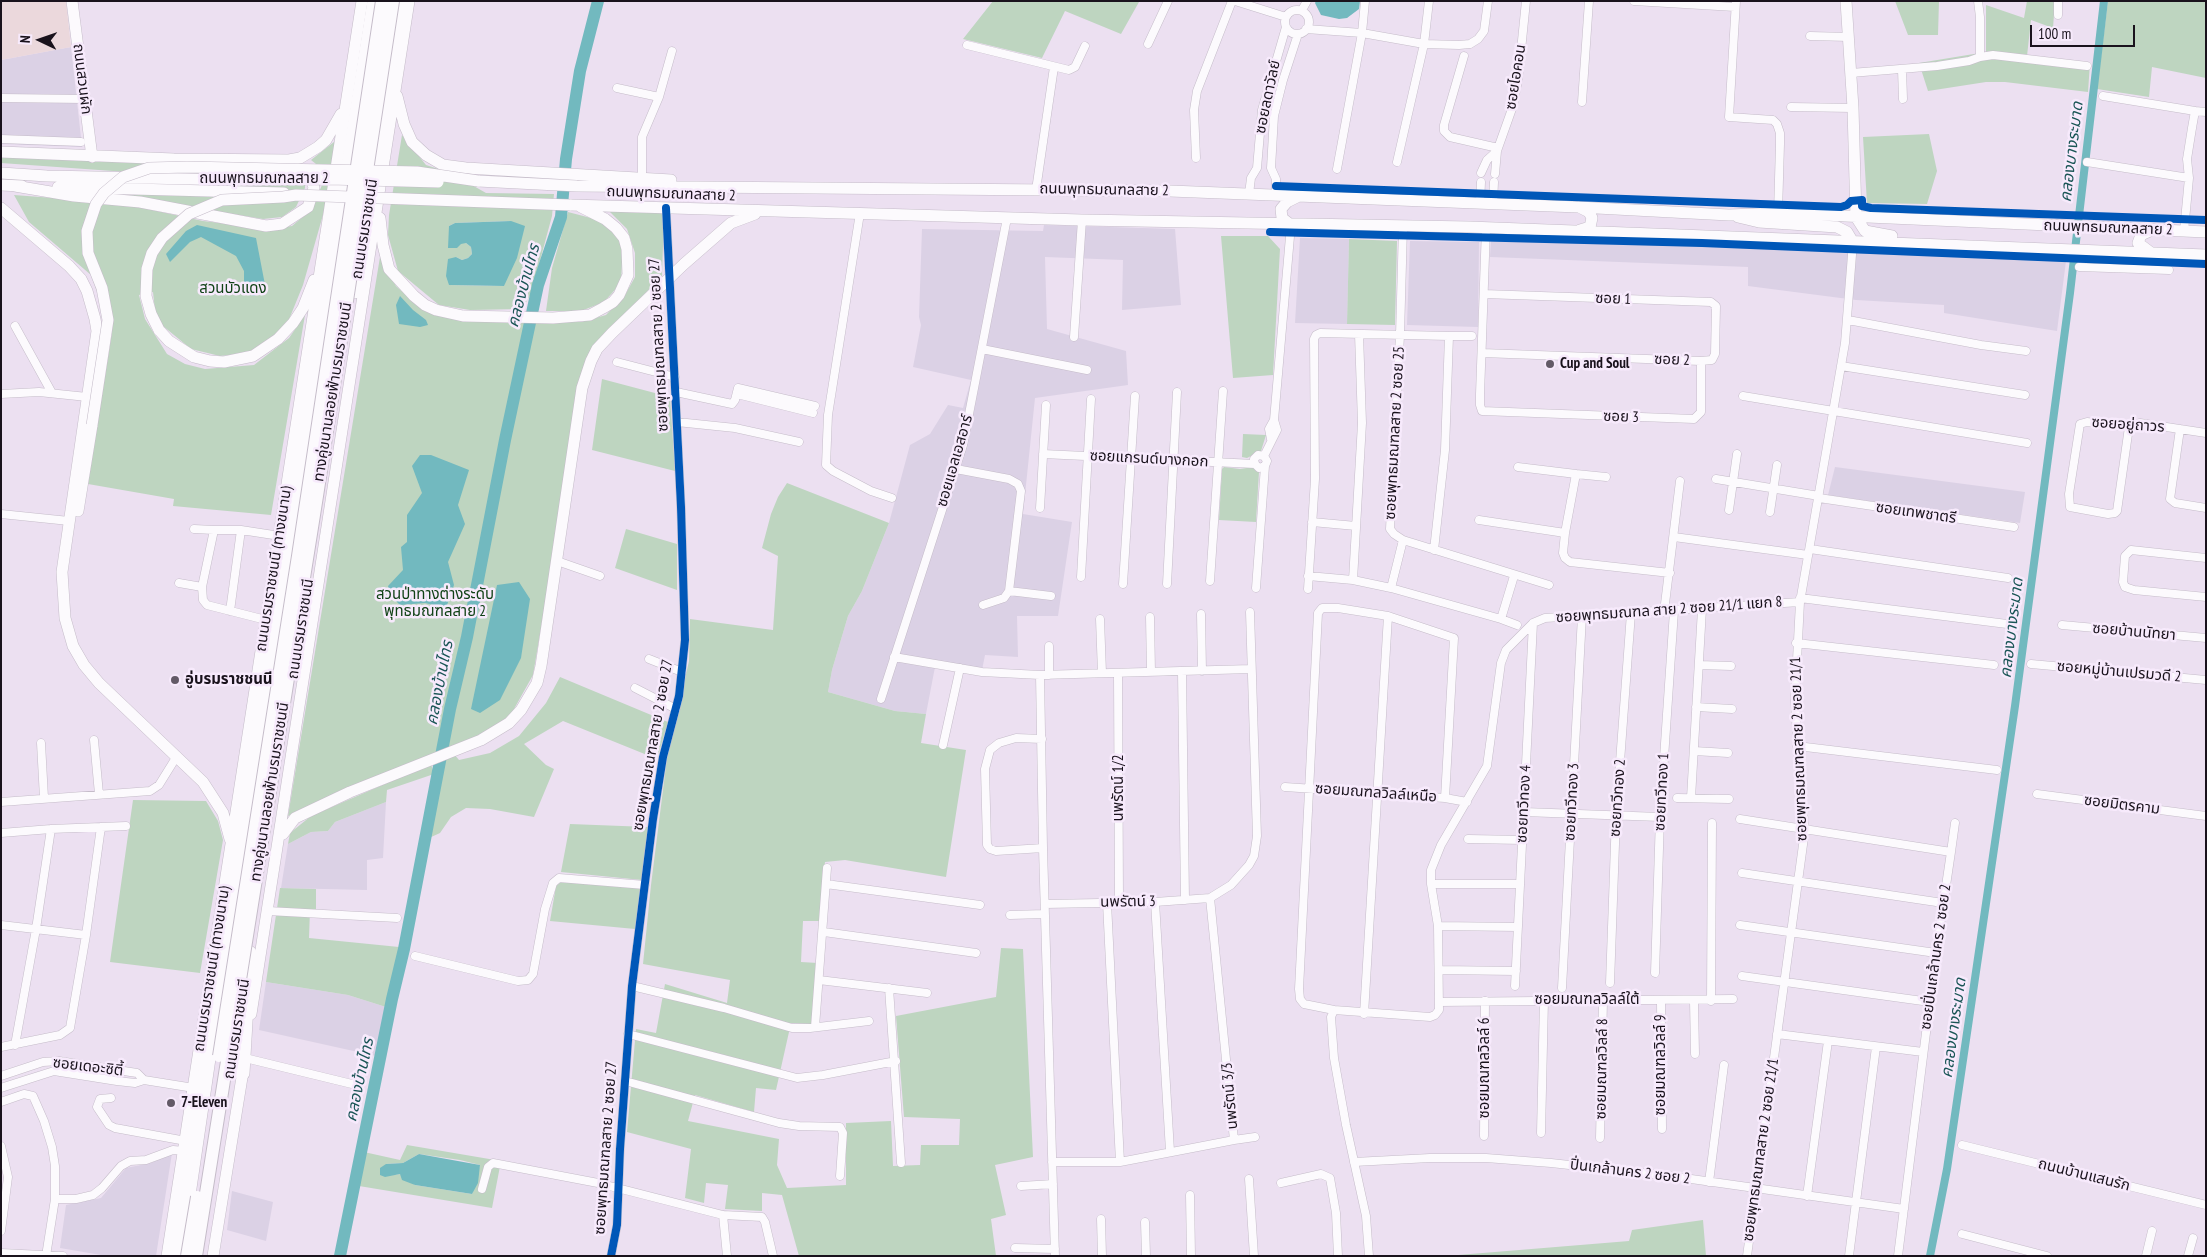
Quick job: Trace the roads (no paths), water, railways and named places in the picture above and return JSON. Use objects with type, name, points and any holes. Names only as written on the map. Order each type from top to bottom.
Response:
[{"type":"highway","name":"ถนนบรมราชชนนี","points":[[180,1256],[223,957],[375,1]]},
{"type":"highway","name":"ถนนบรมราชชนนี","points":[[201,1256],[399,1]]},
{"type":"highway","points":[[244,1066],[250,953]]},
{"type":"highway","points":[[198,1060],[202,1053],[212,1013],[217,972],[223,957]]},
{"type":"main road","name":"ถนนสวนผัก","points":[[72,1],[92,157]]},
{"type":"main road","name":"ถนนบรมราชชนนี (ทางขนาน)","points":[[168,1256],[362,1]]},
{"type":"main road","name":"ทางคู่ขนานลอยฟ้าบรมราชชนนี","points":[[187,1256],[298,556],[382,1]]},
{"type":"main road","name":"ทางคู่ขนานลอยฟ้าบรมราชชนนี","points":[[196,1256],[393,1]]},
{"type":"main road","points":[[214,1256],[409,1]]},
{"type":"main road","points":[[1846,1],[1853,108],[1856,217],[1862,228],[1869,233],[1959,241],[1972,246]]},
{"type":"main road","points":[[395,89],[407,133],[418,148],[433,160],[453,167],[551,174],[577,180],[642,178],[805,188]]},
{"type":"main road","points":[[289,160],[309,153],[326,140],[347,103]]},
{"type":"main road","points":[[1,152],[92,157],[289,160],[300,162],[312,174],[314,188],[308,207],[294,218],[282,224],[266,226],[140,202],[74,196],[15,186]]},
{"type":"main road","points":[[62,572],[68,560],[73,542],[108,320],[102,288],[88,254],[87,230],[96,204],[104,192],[123,177],[149,168],[187,167],[417,172],[478,181]]},
{"type":"main road","name":"ถนนพุทธมณฑลสาย 2","points":[[1,173],[47,176],[240,180],[330,178],[478,181],[577,180],[805,188],[1152,190],[1480,204],[1578,206],[1729,214],[1778,213],[2206,232]]},
{"type":"main road","name":"ถนนพุทธมณฑลสาย 2","points":[[1,185],[284,192],[296,195],[1007,218],[1580,230],[2206,255]]},
{"type":"main road","points":[[296,195],[283,198],[222,200],[189,214],[174,226],[152,253],[147,270],[146,296],[151,314],[159,330],[168,341],[182,351],[210,361],[239,360],[265,350],[283,334],[303,308],[312,286],[326,234]]},
{"type":"main road","points":[[1291,225],[1282,218],[1281,209],[1287,202],[1297,197]]},
{"type":"main road","points":[[378,202],[383,245],[390,269],[414,296],[425,305],[450,314],[553,318],[590,315],[603,308],[613,302],[619,295],[628,275],[629,263],[624,238],[605,219],[575,205]]},
{"type":"main road","points":[[1578,206],[1588,212],[1592,218],[1590,227],[1580,230]]},
{"type":"main road","points":[[1,208],[69,266],[87,291],[93,305],[97,331],[62,572],[65,618],[73,646],[99,684],[203,782],[218,803],[227,823],[231,849]]},
{"type":"main road","points":[[279,841],[290,822],[295,818],[350,792],[461,746],[481,740],[509,724],[521,710],[537,683],[541,666],[582,388],[597,349],[669,278],[731,223],[744,216],[771,211]]},
{"type":"main road","points":[[1729,214],[1759,222],[1837,228],[1847,232],[1853,242]]},
{"type":"main road","points":[[2150,252],[2140,246],[2138,239],[2152,229]]},
{"type":"main road","points":[[171,1256],[175,1209]]},
{"type":"street","points":[[1148,44],[1168,1]]},
{"type":"street","points":[[1196,158],[1194,110],[1197,91],[1233,1],[1286,17],[1292,10],[1302,10],[1308,17],[1309,22],[1306,29],[1298,34],[1289,31],[1286,27]]},
{"type":"street","points":[[1302,10],[1307,1]]},
{"type":"street","points":[[1338,170],[1362,33],[1365,1]]},
{"type":"street","points":[[1397,162],[1424,44],[1429,1]]},
{"type":"street","points":[[1306,29],[1362,33],[1424,44],[1470,44],[1478,39],[1484,31],[1488,1]]},
{"type":"street","name":"ซอยไอคอน","points":[[1493,204],[1498,149],[1514,106],[1526,1]]},
{"type":"street","points":[[1582,102],[1589,1]]},
{"type":"street","points":[[1634,1],[1735,4],[1729,116],[1774,120],[1780,133],[1778,213]]},
{"type":"street","points":[[1978,1],[1980,57]]},
{"type":"street","points":[[2058,1],[2058,14]]},
{"type":"street","name":"ซอยลดาวัลย์","points":[[1250,194],[1251,178],[1257,168],[1262,110],[1286,27],[1286,17]]},
{"type":"street","name":"ซอยลดาวัลย์","points":[[1276,196],[1276,178],[1271,168],[1274,116],[1298,34]]},
{"type":"street","points":[[1810,36],[1849,37]]},
{"type":"street","points":[[967,45],[1066,70],[1073,69],[1085,46]]},
{"type":"street","points":[[642,178],[642,137],[659,97],[672,51]]},
{"type":"street","points":[[1851,73],[1969,61],[1993,55],[2087,66]]},
{"type":"street","points":[[1464,56],[1444,125],[1444,131],[1450,137],[1498,149]]},
{"type":"street","points":[[1036,190],[1054,67]]},
{"type":"street","points":[[1902,69],[1903,99]]},
{"type":"street","points":[[616,88],[659,97]]},
{"type":"street","points":[[2103,96],[2206,112]]},
{"type":"street","points":[[1,98],[85,99]]},
{"type":"street","points":[[1791,107],[1853,108]]},
{"type":"street","points":[[2184,231],[2189,178],[2187,159],[2195,110]]},
{"type":"street","points":[[1,139],[81,142]]},
{"type":"street","name":"ซอยไอคอน","points":[[1482,173],[1487,160],[1498,149]]},
{"type":"street","points":[[2087,162],[2189,178]]},
{"type":"street","points":[[1257,168],[1271,168]]},
{"type":"street","points":[[1480,204],[1481,182]]},
{"type":"street","name":"ซอยพุทธมณฑลสาย 2 ซอย 27","points":[[611,1256],[617,1225],[620,1188],[619,1171],[632,986],[663,757],[676,708],[682,672],[685,624],[676,392],[666,208]]},
{"type":"street","points":[[860,213],[828,416],[826,465],[833,471],[872,491],[892,498]]},
{"type":"street","name":"ซอยแอลเอสอาร์","points":[[881,699],[956,468],[982,349],[1007,218]]},
{"type":"street","points":[[1074,337],[1082,220]]},
{"type":"street","points":[[1264,456],[1271,439],[1269,428],[1274,420],[1291,225]]},
{"type":"street","name":"ซอยพุทธมณฑลสาย 2 ซอย 25","points":[[1403,226],[1400,335],[1389,521],[1394,534],[1403,540],[1514,576],[1549,585]]},
{"type":"street","points":[[1482,353],[1486,228]]},
{"type":"street","name":"ซอยพุทธมณฑลสาย 2 ซอย 21/1","points":[[1747,1256],[1805,830],[1797,746],[1795,680],[1800,600],[1834,411],[1848,320],[1853,242]]},
{"type":"street","points":[[2129,252],[2129,269]]},
{"type":"street","points":[[2079,267],[2169,270]]},
{"type":"street","name":"ซอย 1","points":[[1484,294],[1711,302],[1716,306],[1716,330]]},
{"type":"street","points":[[1848,320],[1981,345],[2026,350]]},
{"type":"street","points":[[15,326],[52,393]]},
{"type":"street","name":"ซอย 2","points":[[1482,353],[1712,360],[1715,357],[1716,330]]},
{"type":"street","points":[[1308,589],[1314,479],[1314,339],[1316,335],[1320,333],[1472,336]]},
{"type":"street","points":[[1353,580],[1362,423],[1359,334]]},
{"type":"street","points":[[1434,550],[1445,450],[1449,336]]},
{"type":"street","points":[[982,349],[1087,370]]},
{"type":"street","name":"ซอย 3","points":[[1482,353],[1480,405],[1482,410],[1487,412],[1694,419],[1700,412],[1702,360]]},
{"type":"street","points":[[617,362],[675,377]]},
{"type":"street","points":[[1841,366],[2025,395]]},
{"type":"street","points":[[676,392],[732,404],[738,388],[814,410]]},
{"type":"street","points":[[1210,581],[1223,391]]},
{"type":"street","points":[[1167,584],[1177,392]]},
{"type":"street","points":[[1,394],[52,393],[87,398]]},
{"type":"street","points":[[1123,584],[1134,396]]},
{"type":"street","points":[[1743,396],[2027,443]]},
{"type":"street","points":[[1081,577],[1091,399]]},
{"type":"street","points":[[1040,508],[1046,405]]},
{"type":"street","points":[[677,422],[735,428],[799,442]]},
{"type":"street","name":"ซอยอยู่ถาวร","points":[[2130,427],[2117,511],[2108,514],[2074,509],[2069,504],[2080,424],[2087,422],[2130,427],[2140,423],[2206,433]]},
{"type":"street","points":[[2180,429],[2170,499],[2175,503],[2206,508]]},
{"type":"street","name":"ซอยแกรนด์บางกอก","points":[[1043,454],[1255,464],[1259,468],[1265,466]]},
{"type":"street","points":[[1729,510],[1737,454]]},
{"type":"street","points":[[1255,464],[1256,457],[1264,456]]},
{"type":"street","points":[[1256,588],[1265,466],[1267,461],[1264,456]]},
{"type":"street","points":[[1770,512],[1777,465]]},
{"type":"street","points":[[1518,467],[1606,477]]},
{"type":"street","points":[[956,468],[1009,479],[1018,484],[1021,491],[1009,591],[1004,598],[983,605]]},
{"type":"street","points":[[1576,474],[1565,533],[1565,558],[1570,562],[1670,573]]},
{"type":"street","name":"ซอยเทพชาตรี","points":[[1716,480],[2014,527]]},
{"type":"street","points":[[1664,612],[1680,481]]},
{"type":"street","points":[[1,514],[69,521]]},
{"type":"street","points":[[1479,520],[1565,533]]},
{"type":"street","points":[[1312,522],[1356,526]]},
{"type":"street","points":[[194,529],[241,530],[280,536]]},
{"type":"street","points":[[214,530],[202,586],[204,603],[266,620]]},
{"type":"street","points":[[230,611],[241,530]]},
{"type":"street","points":[[1674,537],[1809,552],[2008,578]]},
{"type":"street","points":[[1391,588],[1403,540]]},
{"type":"street","points":[[2206,558],[2131,550],[2126,556],[2123,582],[2125,587],[2134,590],[2206,597]]},
{"type":"street","points":[[557,561],[600,576]]},
{"type":"street","points":[[1308,576],[1353,580],[1391,588],[1501,619],[1517,626]]},
{"type":"street","points":[[1501,619],[1514,576]]},
{"type":"street","points":[[179,582],[202,586]]},
{"type":"street","points":[[1009,591],[1051,596]]},
{"type":"street","name":"ซอยพุทธมณฑล สาย 2 ซอย 21/1 แยก 8","points":[[1533,623],[1545,618],[1664,612],[1800,600],[2007,624]]},
{"type":"street","points":[[1444,798],[1455,640],[1452,636],[1445,633],[1388,616],[1338,608],[1325,607],[1320,610],[1300,948],[1300,995],[1304,1004],[1364,1014],[1430,1017],[1438,1013],[1440,970],[1438,926],[1431,884],[1433,861],[1487,766],[1503,655],[1533,623]]},
{"type":"street","points":[[1691,798],[1702,609]]},
{"type":"street","name":"ซอยทวีทอง 1","points":[[1656,973],[1660,817],[1674,611]]},
{"type":"street","points":[[1210,898],[1226,889],[1242,874],[1254,856],[1257,836],[1250,612]]},
{"type":"street","name":"ซอยทวีทอง 2","points":[[1610,983],[1616,816],[1631,613]]},
{"type":"street","points":[[1201,614],[1202,671]]},
{"type":"street","points":[[1364,1014],[1388,616]]},
{"type":"street","name":"ซอยทวีทอง 3","points":[[1562,988],[1582,616]]},
{"type":"street","points":[[1150,617],[1150,672]]},
{"type":"street","points":[[1100,619],[1102,673]]},
{"type":"street","name":"ซอยทวีทอง 4","points":[[1515,986],[1533,623]]},
{"type":"street","name":"ซอยบ้านนัทยา","points":[[2062,625],[2206,638]]},
{"type":"street","points":[[1796,643],[1994,664]]},
{"type":"street","points":[[1015,1248],[1055,1252],[1043,848],[1042,740],[1045,675],[1049,646]]},
{"type":"street","points":[[894,657],[1000,674],[1045,675],[1251,670]]},
{"type":"street","points":[[649,659],[682,672]]},
{"type":"street","name":"ซอยหมู่บ้านเปรมวดี 2","points":[[2031,664],[2206,680]]},
{"type":"street","points":[[1699,665],[1731,666]]},
{"type":"street","points":[[943,744],[960,668]]},
{"type":"street","points":[[1182,672],[1185,900]]},
{"type":"street","name":"นพรัตน์ 1/2","points":[[1118,673],[1119,902]]},
{"type":"street","points":[[635,688],[676,708]]},
{"type":"street","points":[[1696,707],[1732,709]]},
{"type":"street","points":[[1042,740],[1016,738],[999,743],[990,750],[985,769],[987,845],[996,851],[1043,848]]},
{"type":"street","points":[[94,740],[99,794]]},
{"type":"street","points":[[41,744],[44,798]]},
{"type":"street","points":[[1797,746],[1997,770]]},
{"type":"street","points":[[1694,751],[1728,753]]},
{"type":"street","points":[[1,802],[150,791],[159,785],[177,756]]},
{"type":"street","name":"ซอยมณฑลวิลล์เหนือ","points":[[1285,787],[1444,798],[1467,802]]},
{"type":"street","name":"ซอยมิตรคาม","points":[[2037,794],[2206,816]]},
{"type":"street","points":[[1677,798],[1729,799]]},
{"type":"street","points":[[1524,812],[1660,817]]},
{"type":"street","points":[[1740,819],[1951,852]]},
{"type":"street","points":[[1710,1001],[1712,823]]},
{"type":"street","name":"ซอยปิ่นเกล้านคร 2 ซอย 2","points":[[1898,1256],[1936,953],[1955,823]]},
{"type":"street","points":[[1,833],[126,826]]},
{"type":"street","points":[[1,1047],[60,1035],[70,1028],[86,935],[101,827]]},
{"type":"street","points":[[15,1045],[36,929],[51,829]]},
{"type":"street","points":[[1468,839],[1523,840]]},
{"type":"street","points":[[815,1028],[824,932],[827,868]]},
{"type":"street","points":[[1742,873],[1943,903]]},
{"type":"street","points":[[415,956],[518,981],[528,980],[533,974],[545,908],[553,882],[558,878],[645,885]]},
{"type":"street","points":[[826,884],[980,905]]},
{"type":"street","points":[[1431,884],[1520,884]]},
{"type":"street","name":"นพรัตน์ 3","points":[[1046,904],[1155,902],[1210,898]]},
{"type":"street","name":"นพรัตน์ 3/3","points":[[1052,1162],[1120,1162],[1234,1140],[1210,898]]},
{"type":"street","points":[[1107,902],[1120,1162]]},
{"type":"street","points":[[1155,902],[1170,1152]]},
{"type":"street","points":[[268,911],[397,918]]},
{"type":"street","points":[[1010,915],[1045,914]]},
{"type":"street","points":[[1,925],[86,935]]},
{"type":"street","points":[[1740,925],[1936,953]]},
{"type":"street","points":[[1438,926],[1518,927]]},
{"type":"street","points":[[824,932],[976,953]]},
{"type":"street","points":[[1440,970],[1516,971]]},
{"type":"street","points":[[1742,976],[1930,1002]]},
{"type":"street","points":[[819,980],[928,993]]},
{"type":"street","points":[[632,986],[724,1008],[792,1028],[815,1028],[869,1021]]},
{"type":"street","points":[[889,988],[896,1061],[901,1163]]},
{"type":"street","name":"ซอยมณฑลวิลล์ใต้","points":[[1440,1002],[1485,1000],[1710,1001],[1734,999]]},
{"type":"street","name":"ซอยมณฑลวิลล์ 6","points":[[1484,1136],[1485,1000]]},
{"type":"street","points":[[1541,1133],[1544,1000]]},
{"type":"street","name":"ซอยมณฑลวิลล์ 8","points":[[1600,1138],[1603,1000]]},
{"type":"street","name":"ซอยมณฑลวิลล์ 9","points":[[1661,1000],[1662,1129]]},
{"type":"street","points":[[1694,1001],[1695,1054]]},
{"type":"street","points":[[1334,1010],[1331,1017],[1332,1040],[1346,1125],[1366,1216],[1369,1256]]},
{"type":"street","points":[[628,1034],[797,1078],[896,1061]]},
{"type":"street","points":[[1777,1034],[1923,1052]]},
{"type":"street","points":[[1807,1196],[1828,1041]]},
{"type":"street","points":[[1849,1256],[1876,1046]]},
{"type":"street","name":"ซอยเดอะซิตี้","points":[[1,1076],[43,1062],[53,1061],[137,1073],[144,1080]]},
{"type":"street","points":[[1709,1182],[1724,1065]]},
{"type":"street","points":[[244,1066],[352,1084]]},
{"type":"street","points":[[117,1081],[118,1070]]},
{"type":"street","name":"ซอยเดอะซิตี้","points":[[1,1088],[54,1072],[135,1083],[144,1080],[194,1088]]},
{"type":"street","points":[[625,1081],[779,1123],[798,1126],[840,1127],[844,1133],[840,1176]]},
{"type":"street","points":[[1,1102],[24,1094],[33,1096],[44,1121],[52,1147],[55,1166],[55,1199],[46,1255]]},
{"type":"street","points":[[111,1098],[100,1099],[96,1107],[109,1125],[185,1146]]},
{"type":"street","points":[[1234,1140],[1255,1136]]},
{"type":"street","name":"ถนนบ้านแสนรัก","points":[[1962,1145],[2206,1205]]},
{"type":"street","points":[[1,1146],[8,1177],[1,1231]]},
{"type":"street","points":[[55,1199],[76,1199],[93,1195],[102,1188],[121,1166],[130,1161],[146,1160],[185,1146]]},
{"type":"street","name":"ปิ่นเกล้านคร 2 ซอย 2","points":[[1354,1162],[1430,1158],[1486,1158],[1709,1182],[1904,1209]]},
{"type":"street","points":[[482,1189],[488,1167],[493,1163],[620,1188],[724,1215],[763,1218],[773,1256]]},
{"type":"street","points":[[1282,1183],[1321,1174],[1330,1178],[1336,1213],[1338,1256]]},
{"type":"street","points":[[1250,1179],[1254,1256]]},
{"type":"street","points":[[1021,1186],[1053,1184]]},
{"type":"street","points":[[1190,1195],[1191,1256]]},
{"type":"street","points":[[724,1215],[727,1256]]},
{"type":"street","points":[[1101,1219],[1102,1256]]},
{"type":"street","points":[[1145,1222],[1146,1256]]},
{"type":"street","points":[[2146,1256],[2152,1231]]},
{"type":"street","points":[[1962,1234],[2047,1256]]},
{"type":"street","points":[[2188,1256],[2193,1238]]},
{"type":"street","points":[[2,1254],[63,1256]]},
{"type":"water","points":[[1316,1],[1360,1],[1359,9],[1347,18],[1339,19],[1321,15],[1315,3]]},
{"type":"water","points":[[511,221],[525,226],[517,258],[504,286],[449,285],[446,276],[448,259],[456,257],[462,260],[472,254],[471,247],[466,243],[461,244],[457,248],[448,248],[449,226],[455,223]]},
{"type":"water","points":[[197,225],[256,238],[266,290],[254,296],[244,292],[244,271],[236,256],[201,237],[190,242],[170,262],[166,254],[186,231]]},
{"type":"water","points":[[400,296],[426,320],[428,325],[420,327],[399,324],[396,305]]},
{"type":"water","points":[[420,455],[431,455],[469,470],[458,505],[465,524],[448,562],[454,585],[446,608],[425,603],[400,605],[390,595],[388,586],[403,570],[401,547],[407,542],[407,515],[422,493],[412,466]]},
{"type":"water","points":[[519,582],[530,599],[521,658],[500,700],[480,713],[471,709],[497,585]]},
{"type":"water","points":[[419,1154],[480,1165],[478,1183],[472,1194],[415,1185],[402,1180],[400,1174],[385,1177],[380,1175],[380,1168],[386,1164],[403,1163]]},
{"type":"waterway","name":"คลองบ้านไทร","points":[[340,1256],[392,999],[404,949],[450,709],[467,637],[505,440],[538,285],[561,217],[566,159],[580,71],[598,1]]},
{"type":"waterway","name":"คลองบางระมาด","points":[[1930,1256],[1947,1169],[2015,706],[2070,293],[2104,1]]},
{"type":"place","name":"Cup and Soul","points":[[1550,364]]},
{"type":"place","name":"อู่บรมราชชนนี","points":[[175,680]]},
{"type":"place","name":"7-Eleven","points":[[171,1103]]},
{"type":"park label","name":"สวนบัวแดง","points":[[233,289]]},
{"type":"park label","name":"สวนป่าทางต่างระดับ พุทธมณฑลสาย 2","points":[[435,604]]}]
